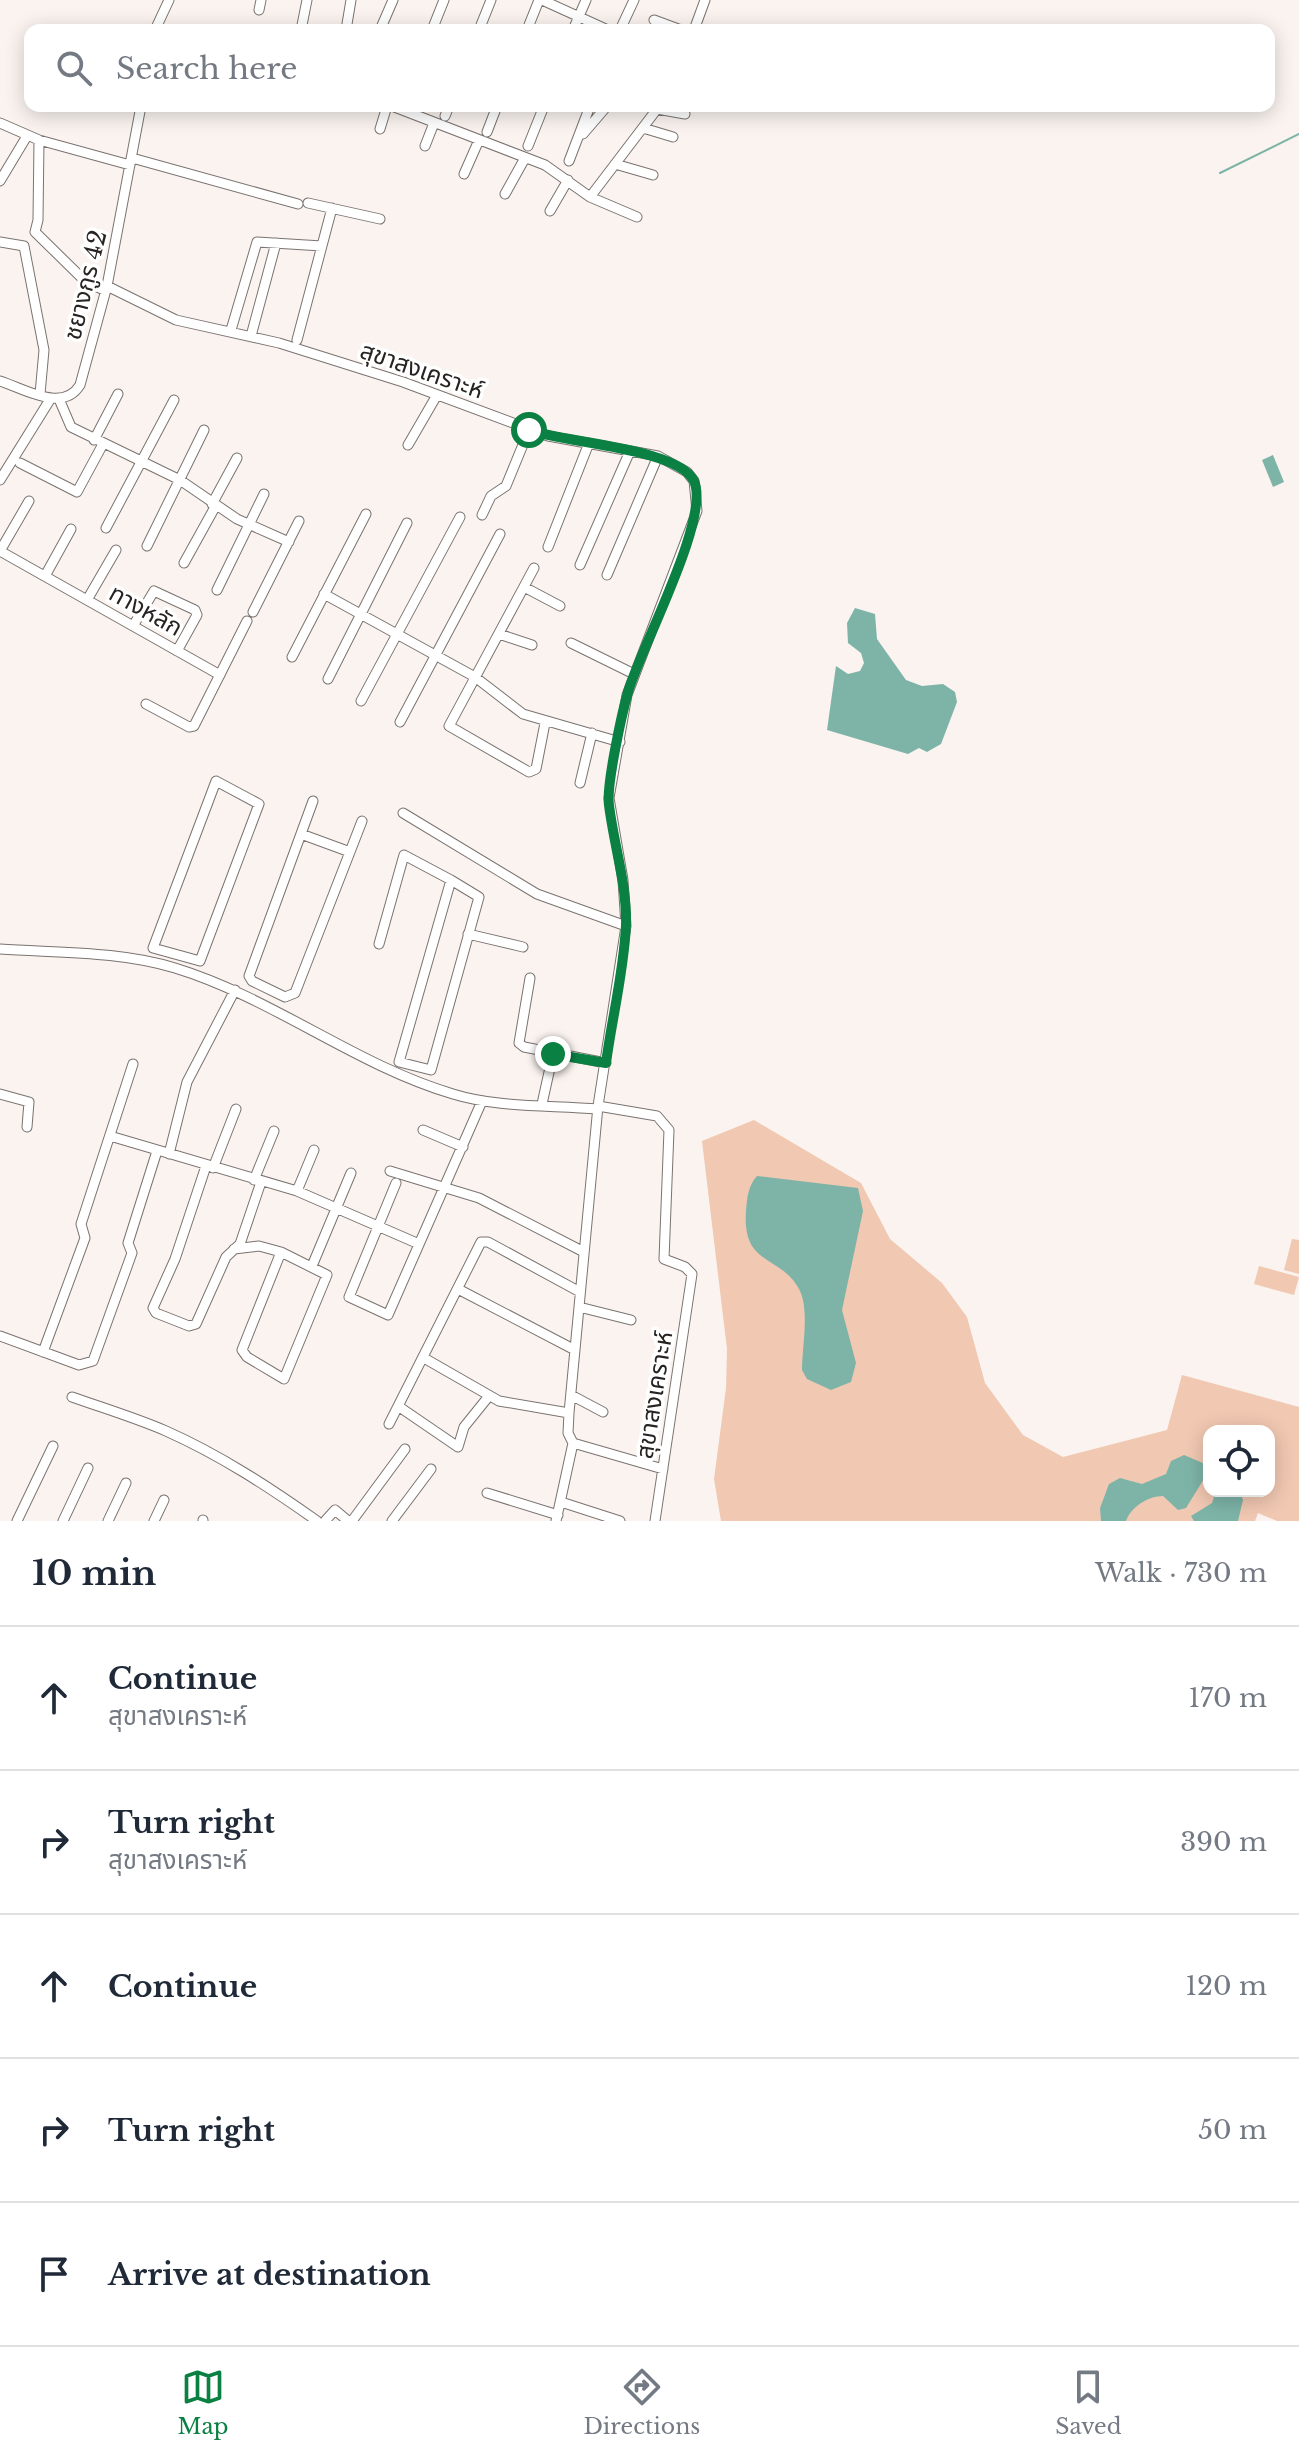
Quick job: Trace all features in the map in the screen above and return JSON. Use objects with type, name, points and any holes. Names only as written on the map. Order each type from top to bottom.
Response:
[{"type":"street","points":[[158,24],[169,0]]},
{"type":"street","points":[[302,24],[307,0]]},
{"type":"street","points":[[347,24],[351,0]]},
{"type":"street","points":[[383,24],[393,0]]},
{"type":"street","points":[[434,24],[444,0]]},
{"type":"street","points":[[481,24],[491,0]]},
{"type":"street","points":[[530,24],[540,0],[595,24]]},
{"type":"street","points":[[575,24],[586,0]]},
{"type":"street","points":[[623,24],[634,0]]},
{"type":"street","points":[[696,24],[705,0]]},
{"type":"street","points":[[654,20],[665,24]]},
{"type":"street","name":"ชยางกูร 42","points":[[0,480],[55,399],[71,397],[80,385],[106,289],[140,112]]},
{"type":"street","points":[[380,129],[387,112]]},
{"type":"street","points":[[418,112],[434,123],[525,158],[568,180],[590,197],[637,217]]},
{"type":"street","points":[[487,132],[495,112]]},
{"type":"street","points":[[528,146],[542,112]]},
{"type":"street","points":[[569,161],[588,112]]},
{"type":"street","points":[[577,142],[602,112]]},
{"type":"street","points":[[590,197],[655,112]]},
{"type":"street","points":[[674,112],[685,114]]},
{"type":"street","points":[[0,123],[39,140],[303,204],[380,219]]},
{"type":"street","points":[[425,146],[434,123]]},
{"type":"street","points":[[643,128],[673,137]]},
{"type":"street","points":[[0,181],[27,136]]},
{"type":"street","name":"สุขาสงเคราะห์","points":[[39,140],[38,220],[35,232],[86,282],[176,320],[251,336],[437,395],[529,430],[658,456],[687,472],[694,481],[699,500],[680,561],[634,674],[609,798],[623,880],[626,926],[598,1107],[582,1251],[568,1433],[573,1443],[557,1518]]},
{"type":"street","points":[[464,174],[479,140]]},
{"type":"street","points":[[505,194],[525,158]]},
{"type":"street","points":[[615,164],[653,175]]},
{"type":"street","points":[[550,211],[568,180]]},
{"type":"street","points":[[297,340],[332,208]]},
{"type":"street","points":[[0,242],[24,246],[44,350],[40,394]]},
{"type":"street","points":[[231,330],[257,242],[322,246]]},
{"type":"street","points":[[251,336],[276,243]]},
{"type":"street","points":[[238,306],[257,312]]},
{"type":"street","points":[[0,381],[55,399],[71,427],[180,480],[214,506],[289,542]]},
{"type":"street","points":[[20,463],[77,492],[118,394]]},
{"type":"street","points":[[408,445],[437,395]]},
{"type":"street","points":[[106,528],[174,400]]},
{"type":"street","points":[[147,546],[204,430]]},
{"type":"street","points":[[482,515],[491,496],[506,486],[529,430]]},
{"type":"street","points":[[548,547],[589,443]]},
{"type":"street","points":[[580,565],[630,451]]},
{"type":"street","points":[[607,575],[658,456]]},
{"type":"street","points":[[184,563],[237,458]]},
{"type":"street","points":[[217,590],[264,494]]},
{"type":"street","points":[[0,551],[29,501]]},
{"type":"street","points":[[292,657],[366,514]]},
{"type":"street","points":[[361,701],[460,517]]},
{"type":"street","points":[[146,704],[192,727],[299,521]]},
{"type":"street","points":[[328,679],[407,523]]},
{"type":"street","points":[[45,576],[71,529]]},
{"type":"street","points":[[400,722],[500,534]]},
{"type":"street","points":[[87,600],[116,550]]},
{"type":"street","name":"ทางหลัก","points":[[0,551],[220,675]]},
{"type":"street","points":[[534,568],[449,726],[529,772],[536,769],[545,723]]},
{"type":"street","points":[[524,587],[560,606]]},
{"type":"street","points":[[133,626],[154,591],[195,610],[197,615],[177,651]]},
{"type":"street","points":[[324,594],[475,677],[523,714],[545,723],[620,742]]},
{"type":"street","points":[[499,634],[532,645]]},
{"type":"street","points":[[571,643],[634,674]]},
{"type":"street","points":[[580,783],[592,733]]},
{"type":"street","points":[[216,781],[259,804],[200,961],[177,954],[153,948],[216,781]]},
{"type":"street","points":[[313,801],[249,976],[252,981],[285,997],[295,993],[362,821]]},
{"type":"street","points":[[403,813],[537,894],[626,926]]},
{"type":"street","points":[[301,834],[350,852]]},
{"type":"street","points":[[379,944],[404,855],[451,880],[479,897],[431,1070],[399,1062],[451,880]]},
{"type":"street","points":[[468,934],[523,947]]},
{"type":"street","points":[[0,949],[144,960],[173,967],[235,990],[450,1094],[482,1101],[598,1107]]},
{"type":"street","points":[[173,967],[177,954]]},
{"type":"street","points":[[530,978],[519,1043],[553,1054],[606,1063]]},
{"type":"street","points":[[169,1154],[187,1082],[235,990]]},
{"type":"street","points":[[267,1006],[273,991]]},
{"type":"street","points":[[542,1104],[553,1054]]},
{"type":"street","points":[[43,1352],[85,1238],[81,1224],[133,1064]]},
{"type":"street","points":[[415,1078],[418,1066]]},
{"type":"street","points":[[0,1094],[29,1102],[27,1127]]},
{"type":"street","points":[[396,1183],[349,1297],[384,1314],[391,1313],[482,1101]]},
{"type":"street","name":"สุขาสงเคราะห์","points":[[598,1107],[657,1116],[669,1130],[664,1259],[685,1267],[692,1274],[655,1521]]},
{"type":"street","points":[[236,1109],[154,1311],[189,1326],[196,1324],[226,1257],[240,1244],[274,1131]]},
{"type":"street","points":[[423,1130],[463,1147]]},
{"type":"street","points":[[110,1136],[297,1191],[419,1244]]},
{"type":"street","points":[[297,1191],[314,1150]]},
{"type":"street","points":[[0,1336],[79,1365],[93,1361],[132,1253],[128,1243],[157,1151]]},
{"type":"street","points":[[390,1171],[479,1198],[582,1251]]},
{"type":"street","points":[[312,1266],[351,1173]]},
{"type":"street","points":[[389,1424],[484,1240],[580,1292]]},
{"type":"street","points":[[234,1249],[259,1246],[281,1252],[325,1272],[326,1280],[286,1377],[281,1379],[247,1357],[242,1350],[281,1252]]},
{"type":"street","points":[[458,1289],[575,1350]]},
{"type":"street","points":[[579,1307],[631,1320]]},
{"type":"street","points":[[424,1358],[499,1401],[569,1413]]},
{"type":"street","points":[[571,1395],[603,1412]]},
{"type":"street","points":[[398,1406],[458,1447],[464,1427],[489,1396]]},
{"type":"street","points":[[72,1397],[178,1437],[260,1481],[316,1521]]},
{"type":"street","points":[[573,1443],[663,1469]]},
{"type":"street","points":[[17,1521],[53,1446]]},
{"type":"street","points":[[325,1521],[335,1510],[350,1521],[405,1449]]},
{"type":"street","points":[[63,1521],[88,1468]]},
{"type":"street","points":[[392,1521],[431,1469]]},
{"type":"street","points":[[108,1521],[126,1483]]},
{"type":"street","points":[[487,1493],[557,1518]]},
{"type":"street","points":[[154,1521],[164,1500]]},
{"type":"street","points":[[561,1502],[620,1521]]},
{"type":"shaded area","points":[[754,1120],[861,1183],[890,1239],[942,1283],[967,1317],[985,1383],[1023,1435],[1063,1457],[1167,1430],[1182,1375],[1299,1407],[1299,1521],[1277,1521],[1258,1513],[1255,1521],[721,1521],[714,1479],[726,1388],[727,1349],[702,1141]]},
{"type":"shaded area","points":[[1292,1239],[1299,1240],[1299,1274],[1284,1270]]},
{"type":"shaded area","points":[[1259,1266],[1299,1277],[1294,1295],[1254,1284]]},
{"type":"water","points":[[1273,455],[1284,482],[1273,487],[1262,460]]},
{"type":"water","points":[[855,608],[875,614],[877,639],[906,680],[922,686],[943,684],[955,692],[957,702],[941,744],[927,752],[919,748],[908,754],[827,730],[836,666],[848,674],[860,671],[864,663],[861,653],[848,643],[847,623]]},
{"type":"water","points":[[757,1176],[858,1188],[863,1211],[842,1310],[856,1363],[851,1382],[831,1390],[807,1379],[802,1370],[805,1317],[799,1289],[791,1278],[756,1251],[750,1242],[746,1229],[747,1201]]},
{"type":"water","points":[[1184,1455],[1203,1463],[1203,1480],[1186,1508],[1178,1510],[1163,1496],[1157,1496],[1136,1507],[1126,1521],[1101,1521],[1100,1508],[1109,1484],[1120,1478],[1142,1484],[1166,1474],[1171,1461]]},
{"type":"water","points":[[1214,1497],[1242,1497],[1238,1521],[1194,1521],[1191,1516],[1212,1503]]},
{"type":"waterway","points":[[1220,173],[1299,134]]},
{"type":"route","points":[[529,430],[658,456],[687,472],[694,481],[699,500],[680,561],[637,663],[627,695],[609,798],[623,880],[626,926],[606,1063],[553,1054]]}]
